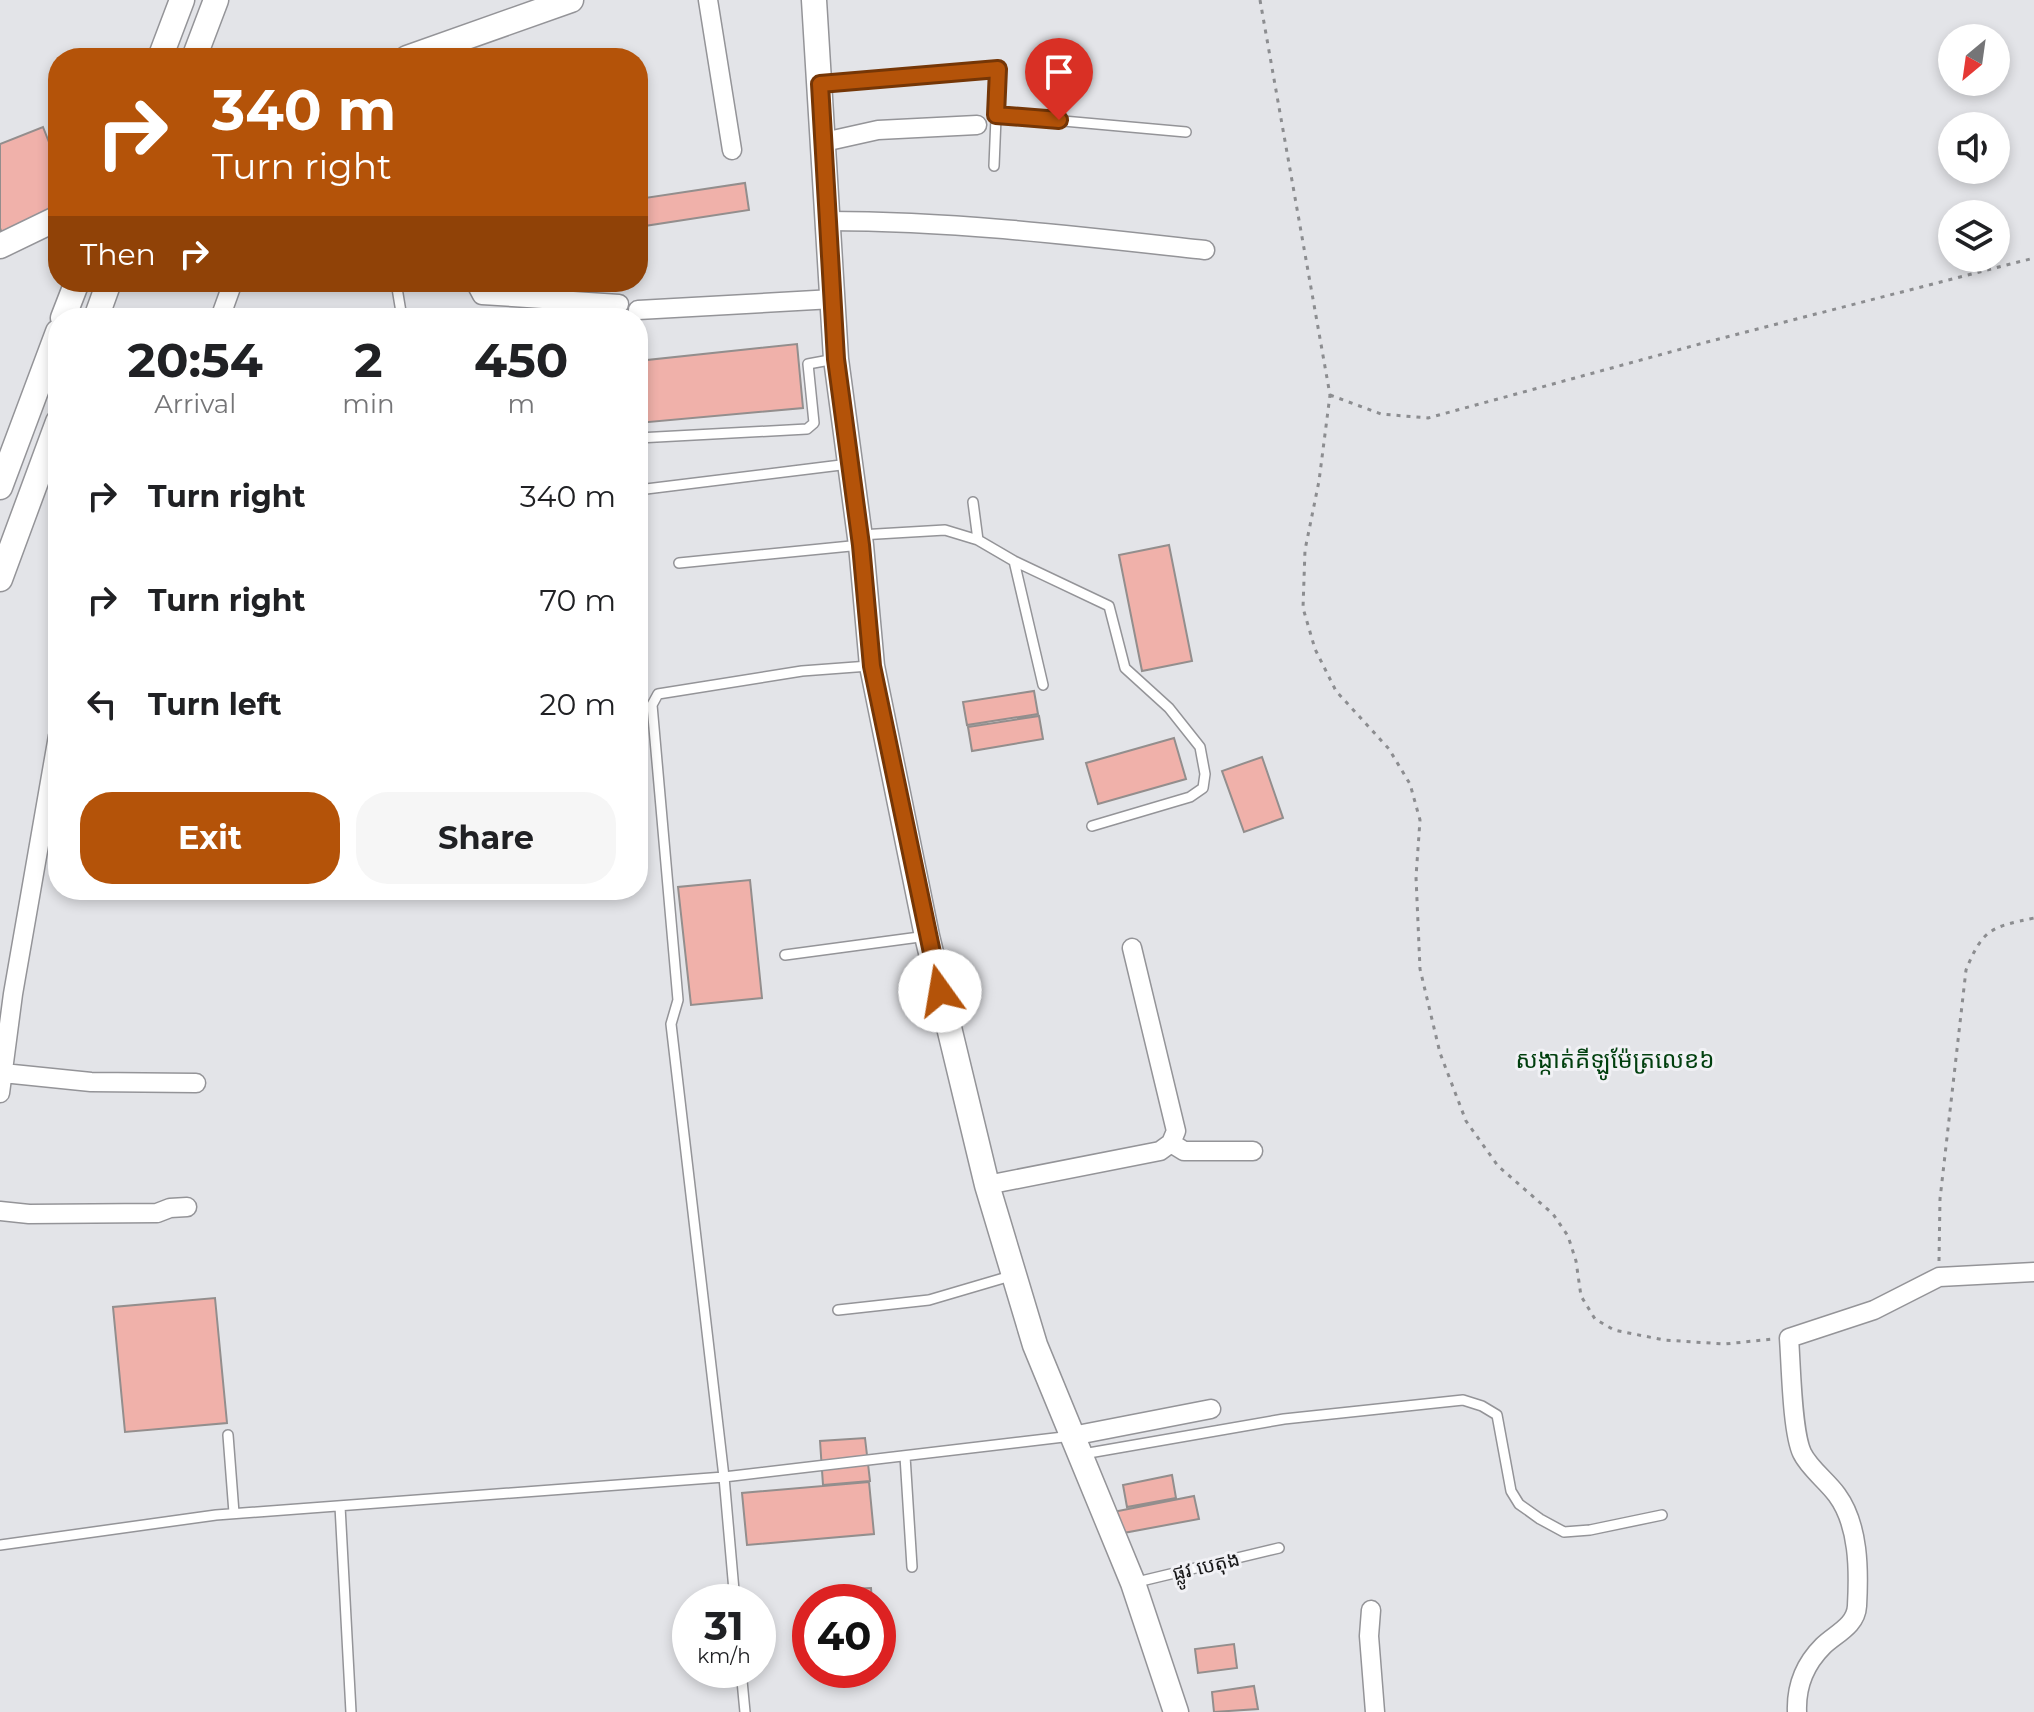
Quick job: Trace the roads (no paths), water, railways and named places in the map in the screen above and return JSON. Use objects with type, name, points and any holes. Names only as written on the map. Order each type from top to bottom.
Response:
[{"type":"street","points":[[164,48],[182,0]]},
{"type":"street","points":[[198,48],[216,0]]},
{"type":"street","points":[[435,48],[571,0]]},
{"type":"street","points":[[708,0],[732,150]]},
{"type":"street","points":[[814,0],[836,359],[860,540],[872,666],[927,936],[987,1185],[1035,1345],[1133,1583],[1176,1712]]},
{"type":"street","points":[[824,142],[878,130],[977,125]]},
{"type":"street","points":[[828,221],[952,224],[1205,250]]},
{"type":"street","points":[[0,246],[48,223]]},
{"type":"street","points":[[480,292],[482,295],[619,304]]},
{"type":"street","points":[[648,309],[833,299]]},
{"type":"street","points":[[0,487],[48,359]]},
{"type":"street","points":[[0,579],[48,449]]},
{"type":"street","points":[[0,1093],[13,994],[48,793]]},
{"type":"street","points":[[987,1185],[1160,1151],[1171,1143],[1176,1131],[1132,948]]},
{"type":"street","points":[[3,1073],[91,1082],[196,1083]]},
{"type":"street","points":[[1171,1143],[1184,1151],[1253,1151]]},
{"type":"street","points":[[0,1211],[29,1214],[157,1213],[187,1207]]},
{"type":"street","points":[[1797,1712],[1796,1693],[1803,1674],[1821,1648],[1855,1619],[1857,1609],[1850,1514],[1802,1453],[1789,1338],[1874,1310],[1939,1277],[2034,1272]]},
{"type":"street","points":[[1076,1445],[1211,1409]]},
{"type":"street","points":[[1371,1610],[1369,1636],[1375,1712]]},
{"type":"lane","points":[[820,84],[998,69],[994,166]]},
{"type":"lane","points":[[996,115],[1186,132]]},
{"type":"lane","points":[[648,437],[807,429],[814,423],[808,364],[836,359]]},
{"type":"lane","points":[[648,489],[849,464]]},
{"type":"lane","points":[[973,502],[978,540]]},
{"type":"lane","points":[[679,563],[945,530],[978,540],[1014,561],[1109,606],[1125,668],[1169,708],[1200,747],[1205,774],[1203,788],[1190,797],[1092,826]]},
{"type":"lane","points":[[1014,561],[1043,685]]},
{"type":"lane","points":[[733,1584],[724,1477],[671,1024],[678,1000],[652,705],[658,694],[802,671],[872,666]]},
{"type":"lane","points":[[785,955],[927,936]]},
{"type":"lane","points":[[838,1310],[929,1300],[1014,1275]]},
{"type":"lane","points":[[0,1545],[234,1513],[724,1477],[905,1456],[1076,1445],[1463,1400],[1497,1415],[1511,1491],[1519,1504],[1540,1519],[1564,1532],[1590,1530],[1662,1515]]},
{"type":"lane","points":[[228,1435],[234,1513]]},
{"type":"lane","points":[[905,1456],[912,1567]]},
{"type":"lane","points":[[340,1506],[351,1712]]},
{"type":"lane","name":"ផ្លូវ បេតុង","points":[[1133,1583],[1279,1548]]},
{"type":"lane","points":[[743,1688],[745,1712]]},
{"type":"district","name":"សង្កាត់គីឡូម៉ែត្រលេខ៦","points":[[1615,1060]]}]
